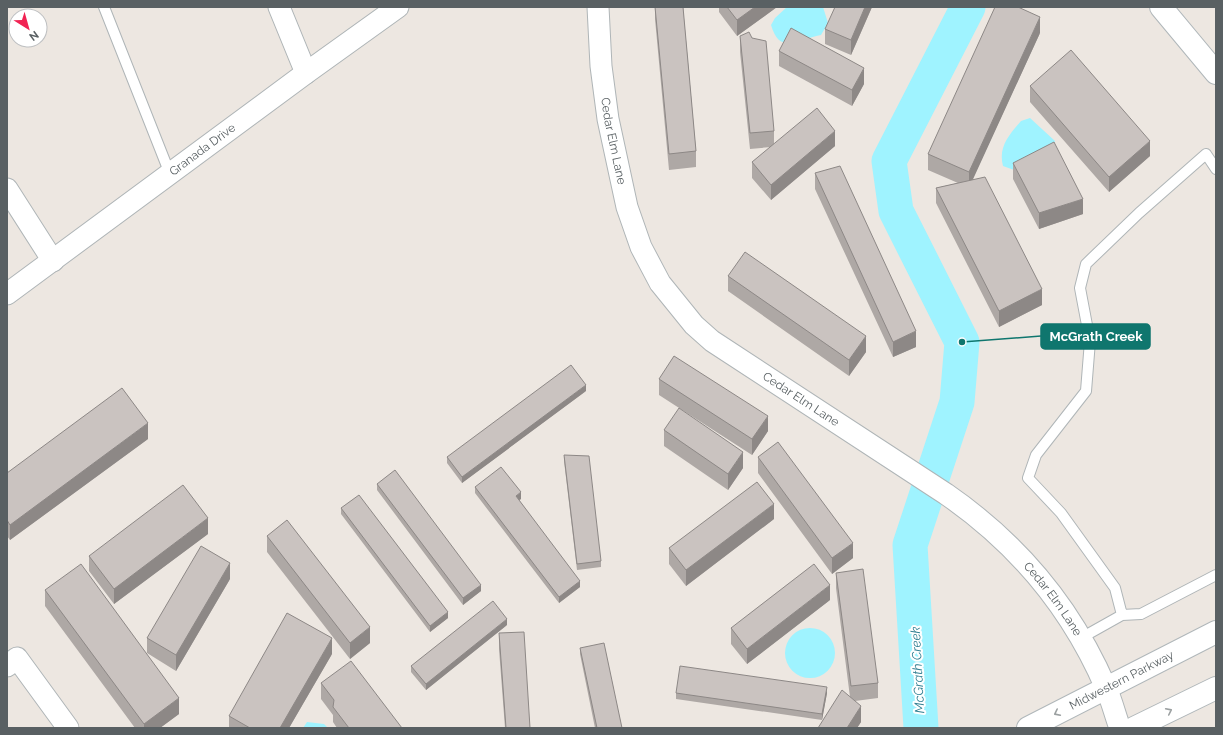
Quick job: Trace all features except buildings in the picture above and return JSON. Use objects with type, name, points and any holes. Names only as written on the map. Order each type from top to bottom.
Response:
[{"type":"main road","points":[[1160,7],[1216,73]]},
{"type":"main road","name":"Midwestern Parkway","points":[[1028,728],[1216,632]]},
{"type":"main road","points":[[1134,728],[1216,688]]},
{"type":"street","points":[[279,7],[306,73]]},
{"type":"street","name":"Granada Drive","points":[[7,294],[306,73],[398,7]]},
{"type":"street","name":"Cedar Elm Lane","points":[[598,7],[602,66],[608,119],[627,207],[641,246],[660,283],[694,325],[712,341],[946,494],[964,507],[1016,552],[1052,593],[1081,638],[1106,688],[1120,728]]},
{"type":"street","points":[[7,189],[52,261]]},
{"type":"street","points":[[12,662],[68,728]]},
{"type":"lane","points":[[104,7],[170,174]]},
{"type":"lane","points":[[1122,615],[1115,588],[1061,513],[1028,478],[1036,454],[1086,391],[1090,341],[1080,288],[1086,264],[1139,213],[1206,154],[1216,169]]},
{"type":"lane","points":[[1081,638],[1122,615],[1142,614],[1216,575]]},
{"type":"water","points":[[787,7],[823,7],[828,23],[821,35],[791,43],[785,43],[779,40],[771,25],[775,18]]},
{"type":"water","points":[[1030,118],[1055,141],[1052,149],[1014,170],[1003,166],[1003,147],[1012,131],[1021,121]]},
{"type":"water","points":[[805,628],[815,628],[828,635],[835,648],[835,658],[828,671],[815,678],[805,678],[796,674],[789,667],[785,658],[785,648],[789,639],[796,632]]},
{"type":"water","points":[[307,722],[324,724],[328,728],[303,728]]},
{"type":"waterway","name":"McGrath Creek","points":[[921,728],[910,545],[957,402],[962,342],[896,211],[889,161],[968,7]]},
{"type":"place","name":"McGrath Creek","points":[[962,342]]}]
